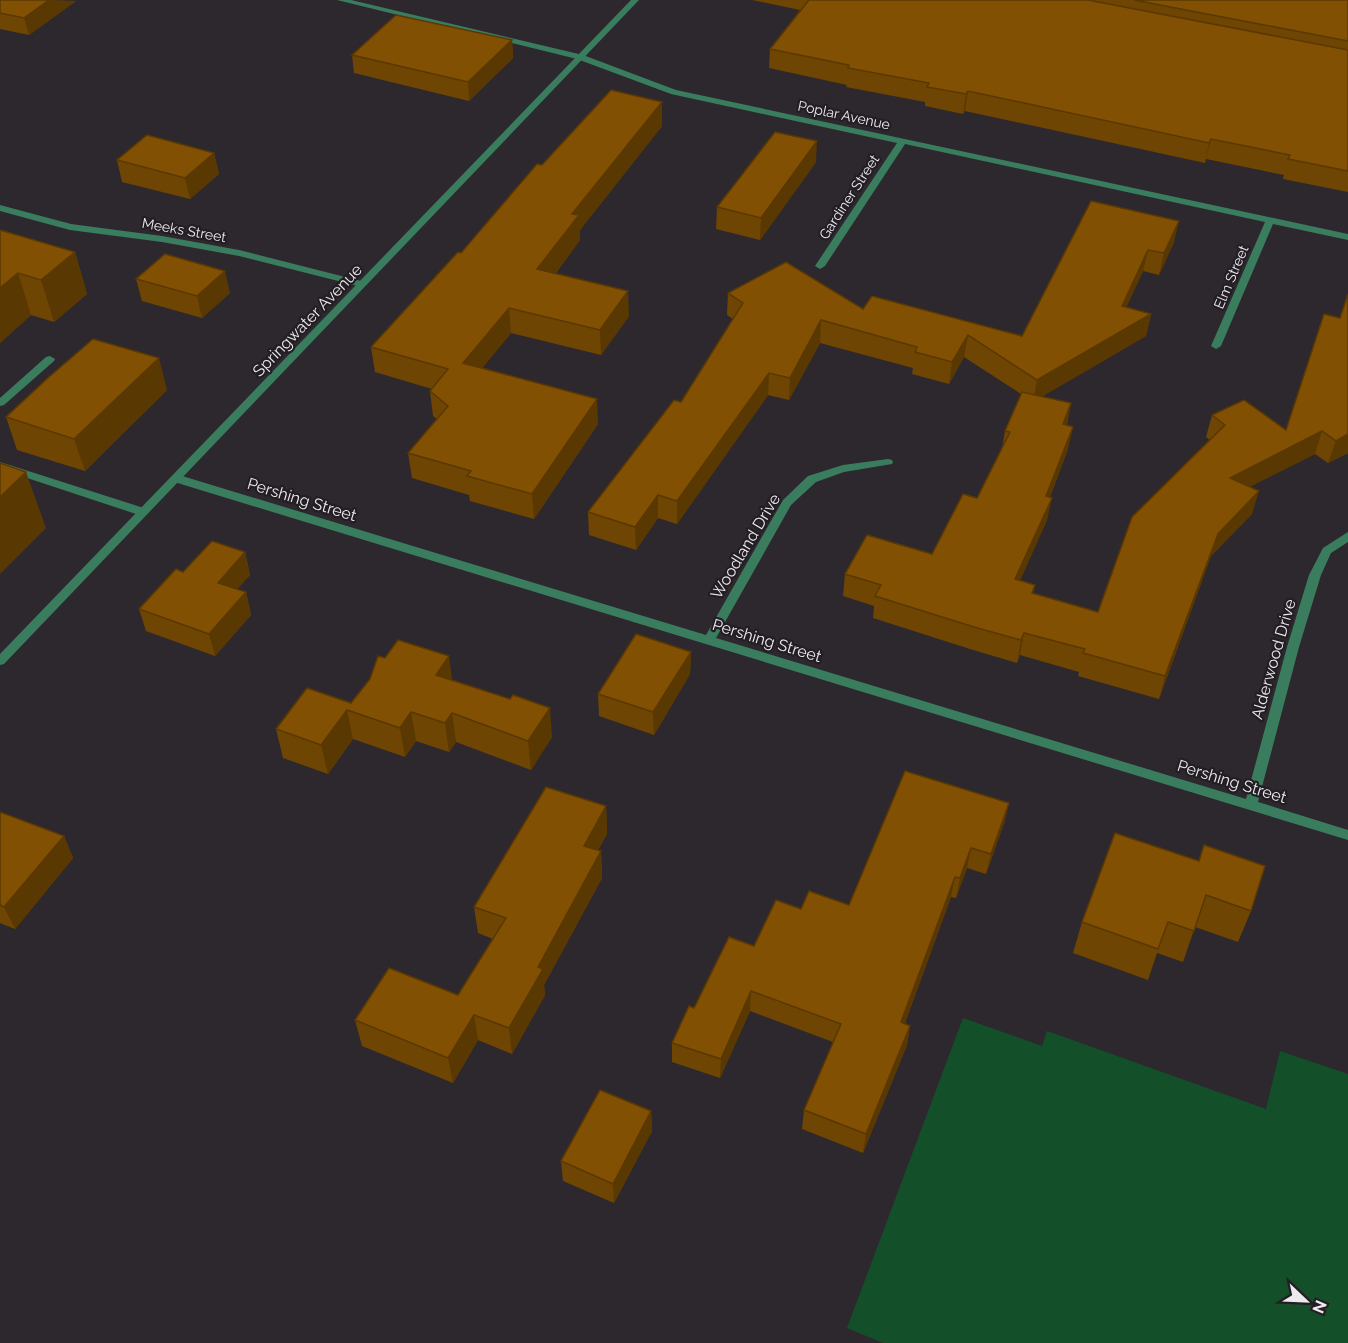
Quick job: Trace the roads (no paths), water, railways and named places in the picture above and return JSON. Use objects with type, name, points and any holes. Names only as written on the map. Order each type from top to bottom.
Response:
[{"type":"street","name":"Poplar Avenue","points":[[341,0],[580,57],[674,92],[1348,237]]},
{"type":"street","name":"Springwater Avenue","points":[[0,661],[635,0]]},
{"type":"street","name":"Gardiner Street","points":[[820,267],[902,142]]},
{"type":"street","name":"Meeks Street","points":[[0,208],[70,227],[162,238],[228,251],[362,284]]},
{"type":"street","name":"Elm Street","points":[[1216,346],[1270,220]]},
{"type":"street","points":[[0,403],[50,358]]},
{"type":"street","name":"Woodland Drive","points":[[710,639],[787,503],[812,479],[843,469],[888,462]]},
{"type":"street","points":[[0,465],[143,512]]},
{"type":"street","name":"Pershing Street","points":[[175,478],[1348,835]]},
{"type":"street","name":"Alderwood Drive","points":[[1251,804],[1315,574],[1327,551],[1348,536]]}]
